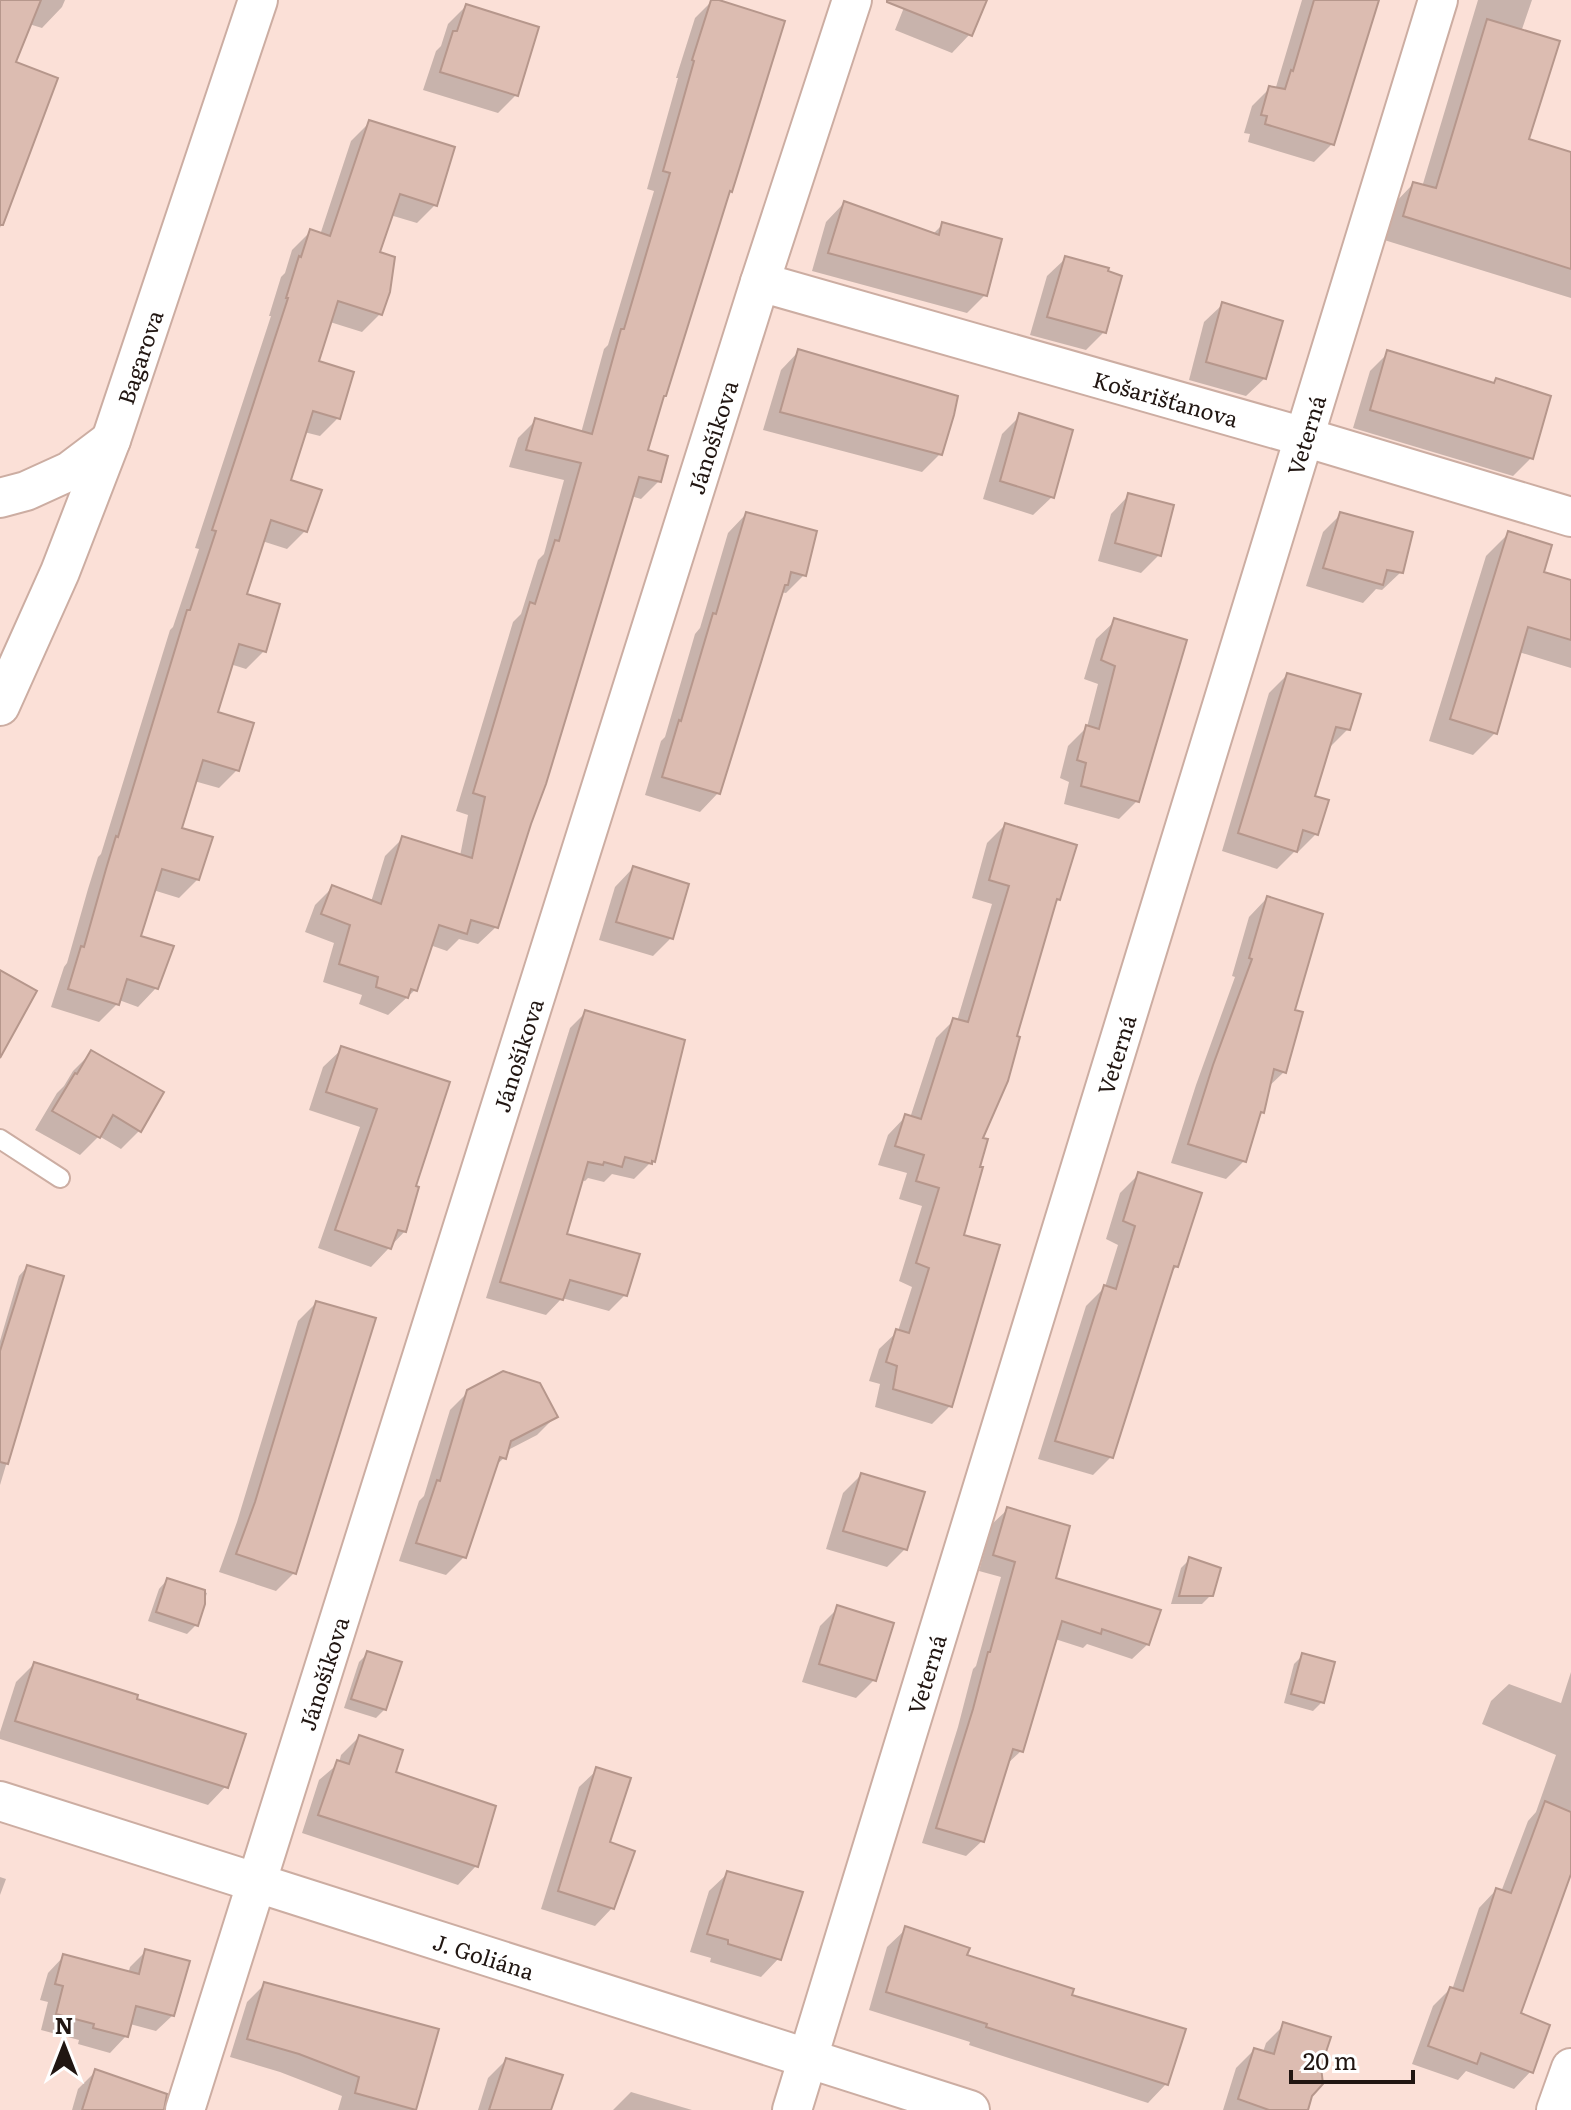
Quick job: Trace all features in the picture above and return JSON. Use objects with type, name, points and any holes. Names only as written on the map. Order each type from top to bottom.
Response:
[{"type":"street","name":"Bagarova","points":[[2,703],[60,572],[111,440],[258,0]]},
{"type":"street","name":"Jánošíkova","points":[[185,2110],[760,282],[852,0]]},
{"type":"street","name":"Veterná","points":[[792,2110],[1438,0]]},
{"type":"street","name":"Košarišťanova","points":[[760,282],[1304,437],[1571,517]]},
{"type":"street","points":[[0,498],[26,491],[70,471],[111,440]]},
{"type":"street","points":[[0,663],[2,703]]},
{"type":"street","name":"J. Goliána","points":[[0,1801],[970,2110]]},
{"type":"street","points":[[1556,2110],[1571,2068]]},
{"type":"lane","points":[[0,1139],[60,1178]]},
{"type":"building","points":[[0,0],[41,0],[16,62],[58,78],[3,225],[0,225]]},
{"type":"building","points":[[711,0],[785,21],[648,450],[668,456],[661,482],[639,477],[546,784],[498,928],[471,920],[467,934],[439,925],[417,991],[411,989],[408,998],[376,987],[378,977],[339,964],[350,925],[321,914],[332,885],[381,904],[402,836],[472,858],[485,797],[473,793],[530,602],[535,604],[555,540],[559,541],[581,463],[526,450],[535,418],[592,434],[670,173],[663,171]]},
{"type":"building","points":[[887,0],[987,0],[972,36]]},
{"type":"building","points":[[1314,0],[1379,0],[1334,145],[1265,124],[1267,116],[1261,115],[1269,86],[1285,89]]},
{"type":"building","points":[[466,4],[539,27],[518,96],[440,72],[453,31],[457,31]]},
{"type":"building","points":[[1487,19],[1560,41],[1529,139],[1571,152],[1571,269],[1403,216],[1413,182],[1436,188]]},
{"type":"building","points":[[369,120],[455,147],[437,206],[400,194],[380,252],[395,257],[390,292],[382,315],[338,301],[319,361],[354,372],[340,419],[313,411],[291,480],[322,490],[307,532],[271,520],[247,594],[280,604],[266,652],[239,644],[218,712],[254,723],[239,771],[203,760],[182,828],[213,837],[199,880],[162,869],[141,936],[174,946],[158,989],[127,979],[119,1005],[68,989],[81,946],[84,947],[187,610],[190,610],[216,531],[212,530],[299,256],[310,229],[330,236]]},
{"type":"building","points":[[844,201],[939,235],[942,222],[1002,239],[987,296],[828,253]]},
{"type":"building","points":[[1065,256],[1109,268],[1108,271],[1122,276],[1106,333],[1047,317]]},
{"type":"building","points":[[1222,302],[1283,321],[1266,379],[1206,362]]},
{"type":"building","points":[[798,349],[958,396],[942,455],[780,412]]},
{"type":"building","points":[[1387,350],[1494,383],[1496,378],[1551,396],[1533,459],[1370,410]]},
{"type":"building","points":[[1019,413],[1073,430],[1054,498],[1000,481]]},
{"type":"building","points":[[1128,493],[1174,505],[1161,556],[1115,543]]},
{"type":"building","points":[[746,512],[817,531],[806,576],[791,572],[788,585],[785,585],[720,794],[662,777]]},
{"type":"building","points":[[1340,512],[1413,532],[1403,573],[1387,570],[1383,585],[1323,568]]},
{"type":"building","points":[[1508,531],[1552,545],[1544,572],[1571,580],[1571,640],[1528,627],[1497,734],[1450,719]]},
{"type":"building","points":[[1114,618],[1187,640],[1139,802],[1081,786],[1086,763],[1077,760],[1086,725],[1099,729],[1115,666],[1101,660]]},
{"type":"building","points":[[1287,673],[1361,694],[1350,730],[1336,727],[1315,796],[1329,800],[1318,835],[1303,830],[1297,852],[1238,833]]},
{"type":"building","points":[[1005,823],[1077,845],[1060,900],[1057,899],[1017,1036],[1020,1037],[1008,1081],[983,1138],[988,1139],[980,1167],[983,1167],[964,1235],[1000,1245],[952,1407],[893,1389],[897,1366],[886,1362],[896,1329],[909,1333],[929,1268],[916,1263],[939,1188],[916,1181],[924,1155],[895,1146],[905,1114],[921,1119],[953,1018],[968,1022],[1009,886],[989,880]]},
{"type":"building","points":[[633,866],[689,884],[673,939],[616,922]]},
{"type":"building","points":[[1267,896],[1323,914],[1295,1010],[1303,1012],[1286,1073],[1274,1069],[1264,1113],[1261,1112],[1246,1162],[1188,1144],[1252,959],[1249,958]]},
{"type":"building","points":[[0,970],[37,991],[0,1058]]},
{"type":"building","points":[[585,1010],[685,1040],[655,1162],[652,1161],[652,1164],[625,1157],[622,1167],[588,1162],[567,1234],[640,1254],[627,1296],[570,1280],[563,1300],[500,1282]]},
{"type":"building","points":[[341,1046],[450,1082],[416,1186],[419,1187],[406,1232],[398,1230],[391,1249],[335,1230],[377,1109],[326,1092]]},
{"type":"building","points":[[91,1050],[164,1092],[141,1132],[113,1115],[100,1138],[52,1111]]},
{"type":"building","points":[[1138,1172],[1202,1193],[1178,1267],[1174,1266],[1113,1458],[1055,1441],[1104,1285],[1116,1289],[1135,1226],[1123,1221]]},
{"type":"building","points":[[27,1265],[64,1276],[8,1464],[0,1462],[0,1351]]},
{"type":"building","points":[[316,1301],[376,1318],[296,1574],[236,1554],[255,1502]]},
{"type":"building","points":[[503,1371],[540,1383],[558,1417],[511,1441],[506,1459],[500,1457],[466,1558],[416,1543],[437,1480],[440,1481],[467,1390]]},
{"type":"building","points":[[861,1473],[925,1492],[907,1550],[843,1531]]},
{"type":"building","points":[[1007,1507],[1070,1526],[1056,1578],[1161,1610],[1149,1645],[1102,1629],[1101,1634],[1062,1621],[1023,1752],[1013,1749],[984,1842],[936,1828],[1015,1562],[993,1555]]},
{"type":"building","points":[[1189,1557],[1221,1568],[1213,1596],[1179,1596]]},
{"type":"building","points":[[167,1578],[205,1590],[205,1604],[198,1626],[156,1612]]},
{"type":"building","points":[[837,1605],[894,1623],[876,1681],[819,1664]]},
{"type":"building","points":[[367,1651],[402,1662],[386,1710],[351,1699]]},
{"type":"building","points":[[1302,1653],[1335,1662],[1324,1703],[1291,1694]]},
{"type":"building","points":[[34,1662],[246,1734],[228,1788],[15,1721]]},
{"type":"building","points":[[359,1735],[403,1750],[396,1772],[496,1806],[478,1867],[318,1815],[337,1760],[349,1764]]},
{"type":"building","points":[[596,1767],[631,1778],[610,1842],[635,1851],[614,1909],[558,1891]]},
{"type":"building","points":[[1545,1801],[1571,1812],[1571,1874],[1521,2013],[1550,2025],[1533,2073],[1481,2053],[1477,2064],[1428,2046],[1450,1987],[1463,1991],[1496,1888],[1511,1893]]},
{"type":"building","points":[[727,1871],[803,1892],[781,1960],[728,1944],[728,1940],[707,1934]]},
{"type":"building","points":[[905,1926],[970,1948],[967,1955],[1074,1989],[1072,1995],[1186,2029],[1168,2085],[886,1992]]},
{"type":"building","points":[[145,1949],[190,1961],[174,2016],[136,2006],[128,2037],[56,2014],[63,1986],[55,1984],[63,1954],[139,1974]]},
{"type":"building","points":[[264,1982],[439,2029],[416,2110],[355,2093],[359,2077],[299,2054],[247,2039]]},
{"type":"building","points":[[1283,2022],[1331,2037],[1321,2067],[1323,2084],[1312,2096],[1308,2110],[1269,2110],[1238,2099],[1254,2048],[1274,2054]]},
{"type":"building","points":[[506,2058],[563,2075],[551,2110],[489,2110]]},
{"type":"building","points":[[95,2069],[167,2094],[164,2110],[82,2110]]}]
